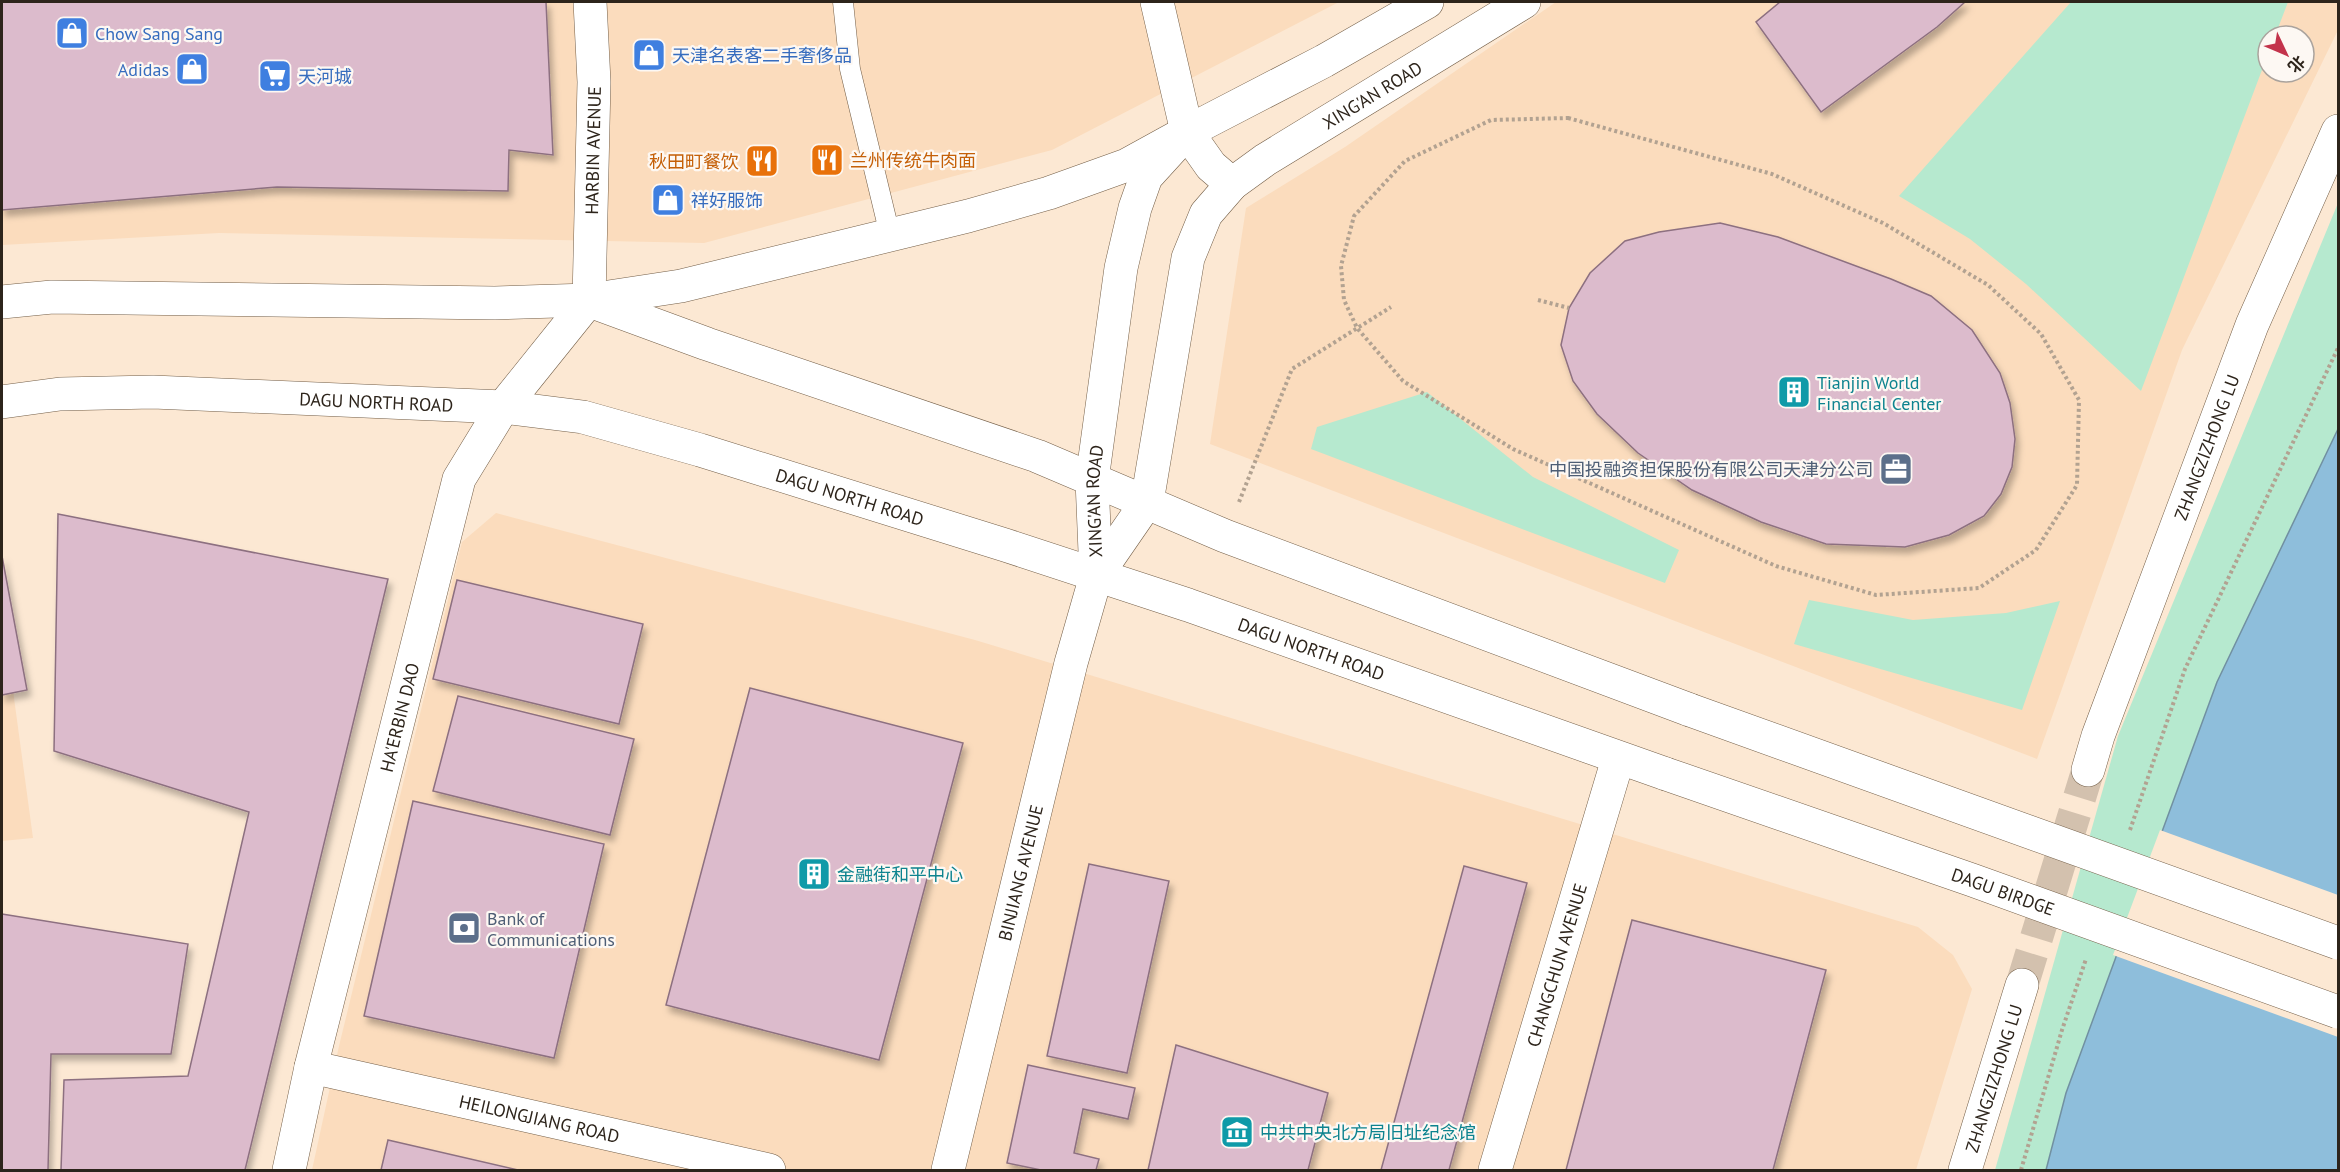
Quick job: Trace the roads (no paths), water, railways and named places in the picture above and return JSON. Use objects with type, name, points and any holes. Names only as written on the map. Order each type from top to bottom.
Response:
[{"type":"main road","name":"HARBIN AVENUE","points":[[589,300],[594,82],[590,2]]},
{"type":"main road","points":[[1157,2],[1187,132],[1211,166],[1232,184]]},
{"type":"main road","name":"XING'AN ROAD","points":[[1096,576],[1092,480],[1121,268],[1135,208],[1146,177],[1187,132],[1324,61],[1427,2]]},
{"type":"main road","name":"XING'AN ROAD","points":[[1096,576],[1147,502],[1188,258],[1206,214],[1232,184],[1265,160],[1524,2]]},
{"type":"main road","name":"ZHANGZIZHONG LU","points":[[2088,770],[2098,736],[2252,325],[2338,131]]},
{"type":"main road","points":[[2,302],[52,297],[495,303],[589,300],[681,286],[1049,193],[1127,165],[1187,132]]},
{"type":"main road","points":[[589,300],[707,344],[1037,456],[1226,536],[1690,710],[2338,943]]},
{"type":"main road","name":"HA'ERBIN DAO","points":[[289,1170],[311,1067],[459,479],[503,407],[589,300]]},
{"type":"main road","name":"DAGU NORTH ROAD","points":[[2,402],[60,394],[153,392],[503,407],[583,417],[640,432],[1005,545],[1188,605],[1618,759],[1666,774]]},
{"type":"main road","name":"BINJIANG AVENUE","points":[[948,1170],[1071,663],[1096,576]]},
{"type":"main road","name":"CHANGCHUN AVENUE","points":[[1495,1170],[1618,759]]},
{"type":"main road","name":"DAGU BIRDGE","points":[[1666,774],[1972,880],[2338,1012]]},
{"type":"main road","name":"ZHANGZIZHONG LU","points":[[1965,1170],[2022,985]]},
{"type":"main road","name":"HEILONGJIANG ROAD","points":[[311,1067],[769,1170]]},
{"type":"lane","points":[[843,2],[850,69],[890,235]]},
{"type":"water","points":[[2338,429],[2338,1170],[2046,1170],[2066,1093],[2217,682]]},
{"type":"tunnel","points":[[2022,985],[2088,770]]},
{"type":"place","name":"Chow Sang Sang","points":[[72,33]]},
{"type":"place","name":"天津名表客二手奢侈品","points":[[649,55]]},
{"type":"place","name":"Adidas","points":[[192,69]]},
{"type":"place","name":"天河城","points":[[275,76]]},
{"type":"place","name":"兰州传统牛肉面","points":[[827,160]]},
{"type":"place","name":"秋田町餐饮","points":[[762,161]]},
{"type":"place","name":"祥好服饰","points":[[668,200]]},
{"type":"place","name":"Tianjin World Financial Center","points":[[1794,392]]},
{"type":"place","name":"中国投融资担保股份有限公司天津分公司","points":[[1896,469]]},
{"type":"place","name":"金融街和平中心","points":[[814,874]]},
{"type":"place","name":"Bank of Communications","points":[[464,928]]},
{"type":"place","name":"中共中央北方局旧址纪念馆","points":[[1237,1132]]}]
